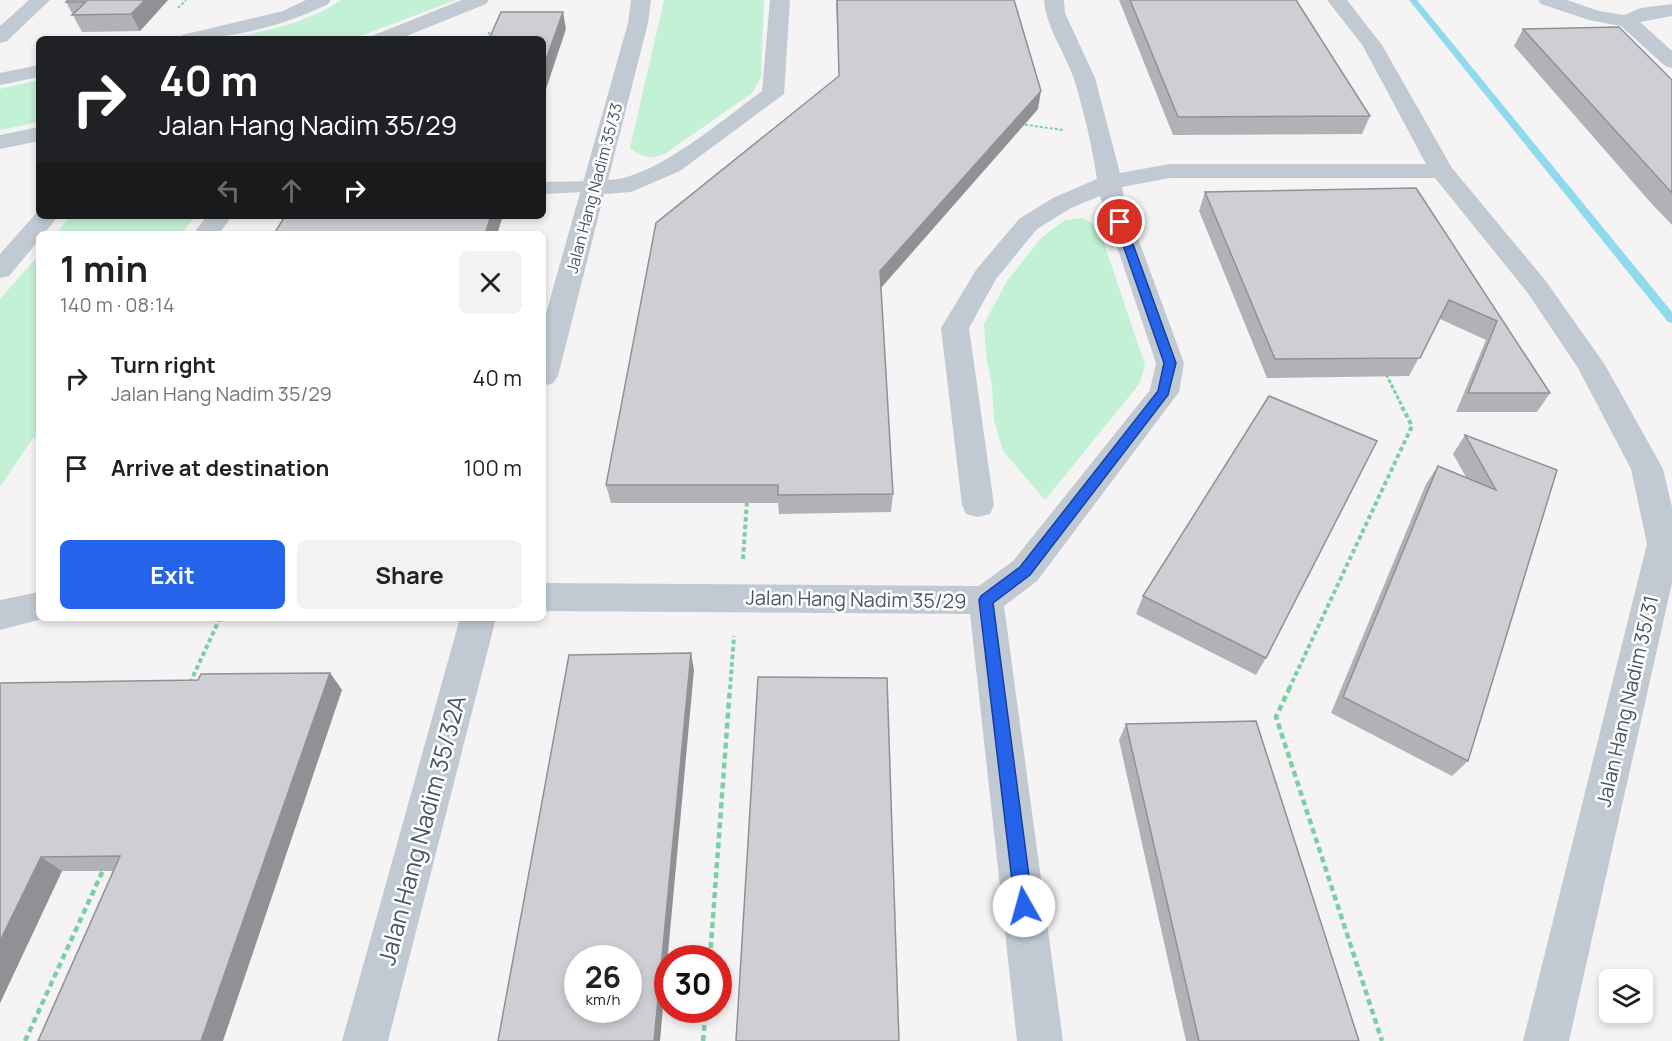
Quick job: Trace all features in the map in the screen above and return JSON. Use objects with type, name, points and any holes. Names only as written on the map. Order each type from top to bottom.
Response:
[{"type":"street","points":[[0,37],[40,0]]},
{"type":"street","points":[[202,36],[290,15],[321,0]]},
{"type":"street","points":[[389,36],[479,0]]},
{"type":"street","name":"Jalan Hang Nadim 35/33","points":[[546,365],[638,23],[641,0]]},
{"type":"street","points":[[594,187],[622,187],[672,166],[773,94],[780,0]]},
{"type":"street","name":"Jalan Hang Nadim 35/29","points":[[546,597],[986,600],[1025,571],[1164,392],[1170,363],[1113,203],[1105,155],[1084,78],[1055,13],[1054,0]]},
{"type":"street","name":"Jalan Hang Nadim 35/31","points":[[1337,0],[1372,45],[1442,171],[1536,286],[1591,365],[1647,469],[1664,543],[1546,1041]]},
{"type":"street","points":[[1548,0],[1596,16],[1627,21],[1672,62]]},
{"type":"street","points":[[1627,21],[1641,14],[1672,10]]},
{"type":"street","points":[[0,79],[36,72]]},
{"type":"street","points":[[0,142],[36,135]]},
{"type":"street","points":[[978,506],[955,328],[985,276],[1028,224],[1062,203],[1109,183],[1139,175],[1170,171],[1442,171]]},
{"type":"street","points":[[0,270],[43,219]]},
{"type":"street","points":[[208,231],[218,219]]},
{"type":"street","points":[[986,600],[1040,1041]]},
{"type":"street","points":[[0,615],[36,607]]},
{"type":"street","name":"Jalan Hang Nadim 35/32A","points":[[365,1041],[477,621]]},
{"type":"lane","points":[[546,188],[594,187]]},
{"type":"path","points":[[1012,123],[1067,131]]},
{"type":"path","points":[[1382,1041],[1276,717],[1412,426],[1386,373]]},
{"type":"path","points":[[743,562],[748,493]]},
{"type":"path","points":[[185,694],[219,621]]},
{"type":"path","points":[[711,945],[734,630]]},
{"type":"path","points":[[24,1041],[110,857]]},
{"type":"path","points":[[703,1041],[705,1023]]},
{"type":"green space","points":[[341,0],[456,0],[360,36],[240,36],[301,21]]},
{"type":"green space","points":[[664,0],[764,0],[761,77],[752,93],[666,153],[656,157],[647,157],[630,148]]},
{"type":"green space","points":[[36,81],[36,123],[0,130],[0,89]]},
{"type":"green space","points":[[1083,218],[1099,228],[1145,365],[1140,383],[1045,500],[1003,451],[994,420],[984,324],[1007,281],[1042,237],[1065,220]]},
{"type":"green space","points":[[68,219],[193,219],[183,231],[58,231]]},
{"type":"green space","points":[[36,258],[36,438],[33,438],[0,487],[0,299]]},
{"type":"building","points":[[68,0],[145,0],[131,14],[72,15],[86,2],[66,2]]},
{"type":"building","points":[[837,0],[1014,0],[1041,91],[880,271],[893,494],[778,495],[778,485],[606,485],[656,223],[839,76]]},
{"type":"building","points":[[1130,0],[1296,0],[1370,116],[1178,117]]},
{"type":"building","points":[[501,12],[563,12],[546,60],[546,36],[490,36]]},
{"type":"building","points":[[1619,27],[1672,80],[1672,193],[1523,29]]},
{"type":"building","points":[[1416,188],[1550,393],[1468,393],[1497,321],[1449,300],[1420,358],[1275,359],[1205,192]]},
{"type":"building","points":[[283,219],[490,219],[486,231],[276,231]]},
{"type":"building","points":[[1269,396],[1377,441],[1266,658],[1143,596]]},
{"type":"building","points":[[1465,435],[1557,470],[1468,761],[1343,697],[1438,466],[1496,490]]},
{"type":"building","points":[[691,653],[663,945],[654,945],[654,1041],[498,1041],[569,655]]},
{"type":"building","points":[[330,673],[201,1041],[38,1041],[120,856],[41,857],[0,941],[0,683],[198,680],[201,674]]},
{"type":"building","points":[[758,677],[887,678],[899,1041],[736,1041]]},
{"type":"building","points":[[1256,721],[1359,1041],[1199,1041],[1126,724]]},
{"type":"waterway","points":[[1413,0],[1672,319]]},
{"type":"route","points":[[1024,906],[986,600],[1025,571],[1164,392],[1170,363],[1120,222]]}]
